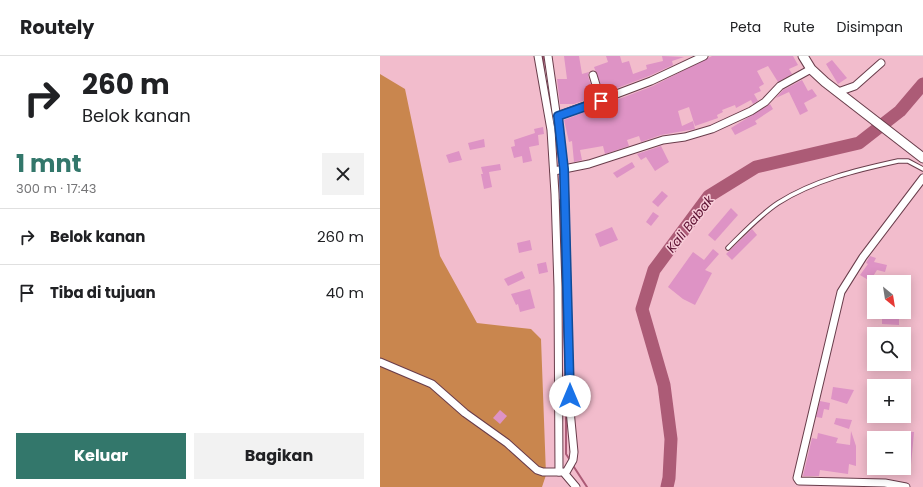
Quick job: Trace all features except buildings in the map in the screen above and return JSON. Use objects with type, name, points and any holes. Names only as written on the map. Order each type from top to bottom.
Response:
[{"type":"street","points":[[538,56],[559,170],[563,286],[570,410],[574,444],[566,467]]},
{"type":"street","points":[[548,56],[558,116],[563,286],[566,477],[576,487]]},
{"type":"street","points":[[558,116],[651,81],[704,56]]},
{"type":"street","points":[[803,56],[812,69],[838,92],[919,156]]},
{"type":"street","points":[[838,92],[855,86],[881,63]]},
{"type":"street","points":[[559,170],[603,160],[663,140],[685,137],[712,130],[766,102],[780,86],[812,69]]},
{"type":"street","points":[[593,75],[601,101]]},
{"type":"street","points":[[906,487],[885,483],[797,484],[797,477],[841,292],[855,268],[923,178]]},
{"type":"street","points":[[380,362],[432,384],[465,413],[507,443],[537,470],[543,472],[566,467]]},
{"type":"lane","points":[[728,248],[776,204],[797,192],[821,182],[898,161],[908,161],[923,169]]},
{"type":"shaded area","points":[[380,74],[405,89],[440,256],[477,323],[531,329],[541,339],[546,475],[542,487],[380,487]]},
{"type":"waterway","points":[[543,56],[544,71]]},
{"type":"waterway","name":"Kali Babak","points":[[667,487],[669,478],[671,439],[664,385],[642,309],[654,270],[709,196],[756,167],[859,143],[900,111],[923,84]]},
{"type":"waterway","points":[[557,172],[558,188]]},
{"type":"waterway","points":[[559,200],[565,340]]},
{"type":"waterway","points":[[566,404],[566,454],[570,460]]},
{"type":"waterway","points":[[572,464],[587,487]]},
{"type":"route","points":[[570,396],[564,157],[558,116],[601,101]]}]
